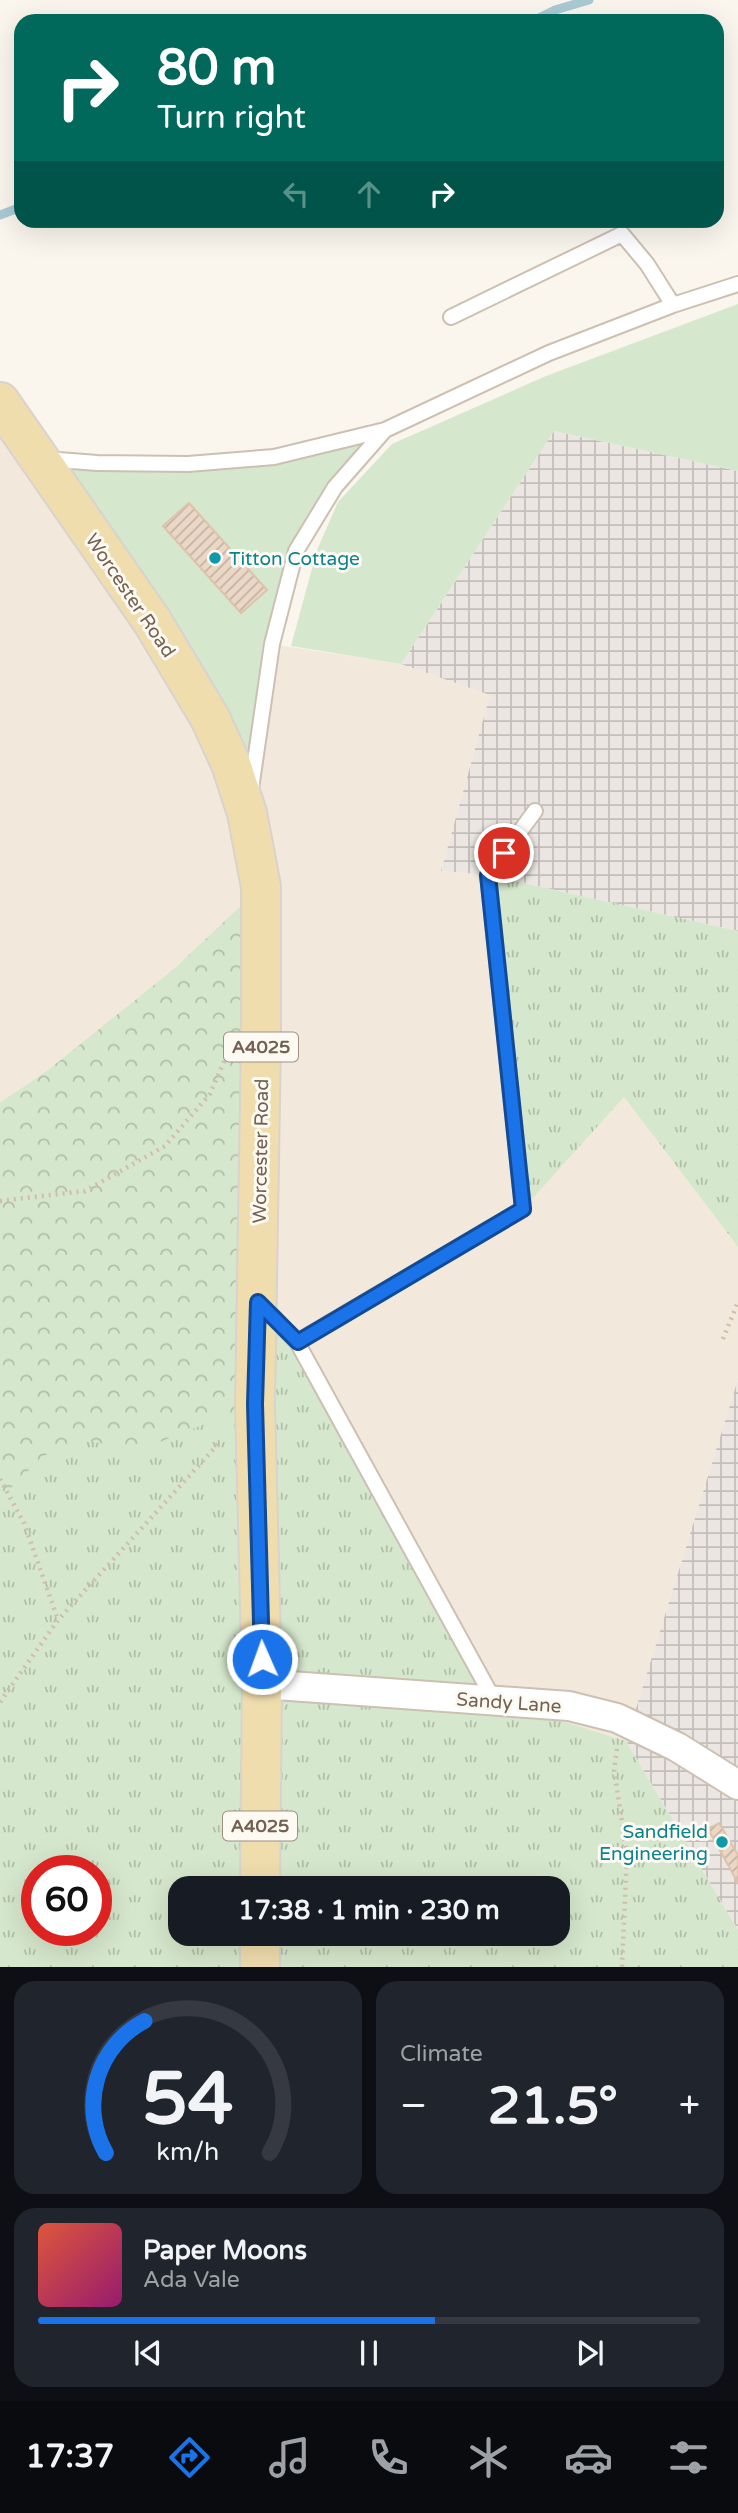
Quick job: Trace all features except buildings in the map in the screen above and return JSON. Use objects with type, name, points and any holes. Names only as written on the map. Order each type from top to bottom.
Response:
[{"type":"main road","name":"Worcester Road","points":[[0,402],[152,621],[210,718],[231,764],[247,813],[261,887],[255,1404],[262,1685],[260,1876]]},
{"type":"main road","points":[[260,1946],[260,1967]]},
{"type":"street","name":"Sandy Lane","points":[[262,1685],[569,1706],[617,1718],[677,1747],[738,1785]]},
{"type":"lane","points":[[452,317],[622,234],[647,264],[673,305]]},
{"type":"lane","points":[[38,458],[97,463],[188,464],[274,457],[385,430],[549,353],[673,305],[738,284]]},
{"type":"lane","points":[[247,813],[272,644],[296,551],[335,487],[385,430]]},
{"type":"lane","points":[[298,1342],[523,1209],[488,875],[535,811]]},
{"type":"lane","points":[[258,1302],[298,1342],[494,1700]]},
{"type":"path","points":[[0,1201],[85,1192],[164,1146],[209,1094]]},
{"type":"path","points":[[723,1339],[738,1302]]},
{"type":"path","points":[[0,1702],[58,1620],[255,1404]]},
{"type":"path","points":[[0,1479],[23,1523],[58,1620]]},
{"type":"path","points":[[617,1718],[618,1739],[614,1770],[627,1854],[622,1967]]},
{"type":"shaded area","points":[[0,402],[272,644],[401,664],[490,695],[441,871],[488,875],[523,1208],[624,1097],[738,1247],[738,1379],[626,1741],[494,1700],[258,1302],[260,888],[174,969],[47,1071],[0,1103]]},
{"type":"shaded area","points":[[554,431],[738,471],[738,931],[488,875],[441,871],[490,695],[401,664]]},
{"type":"shaded area","points":[[738,1379],[738,1930],[626,1741]]},
{"type":"green space","points":[[738,304],[738,471],[554,431],[401,664],[291,646],[317,550],[338,502],[392,444],[546,376]]},
{"type":"green space","points":[[385,430],[296,551],[247,813],[38,458],[274,457]]},
{"type":"green space","points":[[488,875],[738,931],[738,1247],[624,1097],[523,1209]]},
{"type":"green space","points":[[261,887],[258,1302],[297,1342],[494,1700],[626,1741],[738,1930],[738,1967],[0,1967],[0,1103],[47,1071],[174,969]]},
{"type":"green space","points":[[261,887],[255,1404],[140,1450],[88,1441],[43,1456],[0,1499],[0,1103],[47,1071],[174,969]]},
{"type":"waterway","points":[[547,14],[589,0]]},
{"type":"waterway","points":[[0,215],[14,210]]},
{"type":"place","name":"Titton Cottage","points":[[215,558]]},
{"type":"place","name":"Sandfield Engineering","points":[[722,1842]]},
{"type":"route","points":[[262,1659],[255,1404],[258,1302],[298,1342],[523,1209],[488,875],[504,853]]}]
